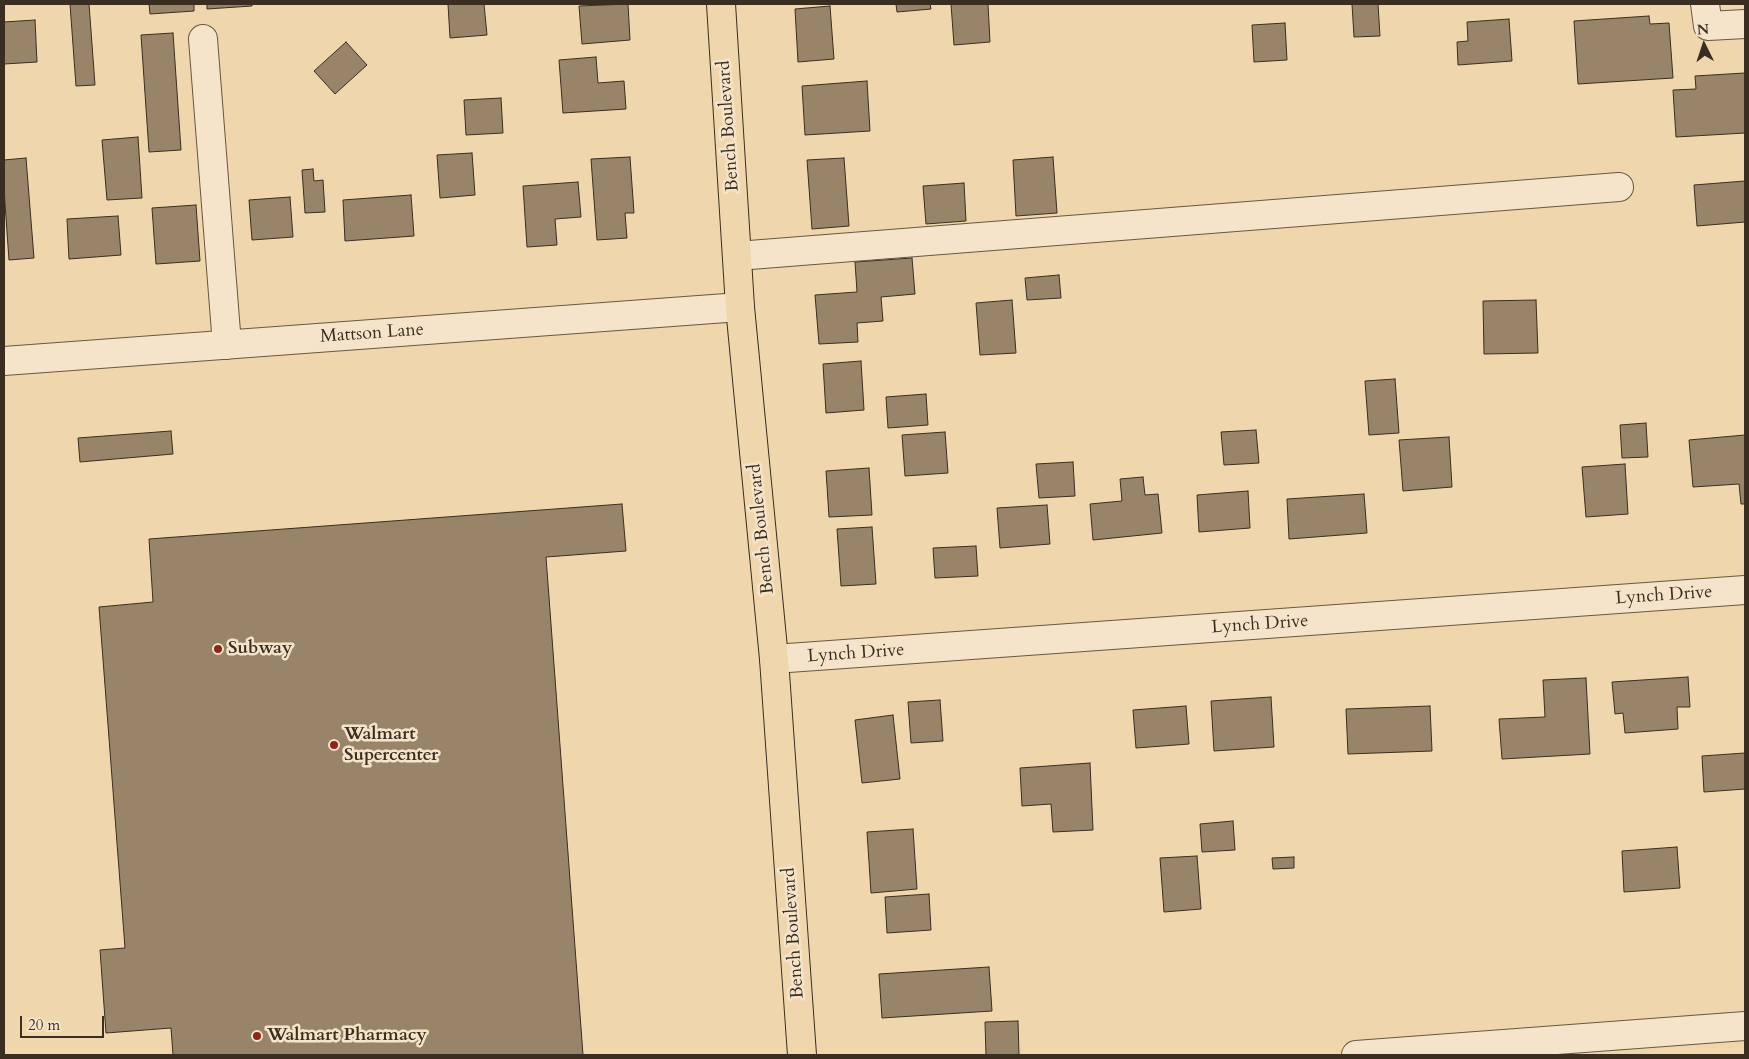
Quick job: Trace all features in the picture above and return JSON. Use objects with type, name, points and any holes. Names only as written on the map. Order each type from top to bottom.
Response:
[{"type":"main road","name":"Bench Boulevard","points":[[721,4],[740,307],[774,659],[802,1055]]},
{"type":"street","points":[[1705,4],[1708,26],[1745,24]]},
{"type":"street","points":[[203,39],[227,345]]},
{"type":"street","points":[[737,256],[1619,186]]},
{"type":"street","name":"Mattson Lane","points":[[4,361],[740,307]]},
{"type":"street","name":"Lynch Drive","points":[[774,659],[1745,590]]},
{"type":"street","points":[[1356,1055],[1745,1026]]},
{"type":"building","points":[[70,4],[89,4],[95,85],[76,86]]},
{"type":"building","points":[[149,4],[194,4],[194,11],[150,14]]},
{"type":"building","points":[[207,4],[252,4],[252,6],[207,9]]},
{"type":"building","points":[[448,4],[484,4],[487,35],[450,38]]},
{"type":"building","points":[[628,4],[630,40],[582,44],[579,6]]},
{"type":"building","points":[[896,4],[930,4],[931,9],[897,12]]},
{"type":"building","points":[[951,4],[988,4],[990,42],[954,45]]},
{"type":"building","points":[[1352,4],[1378,4],[1380,36],[1354,37]]},
{"type":"building","points":[[830,6],[834,59],[798,62],[795,9]]},
{"type":"building","points":[[1649,16],[1650,24],[1669,23],[1673,78],[1578,84],[1574,21]]},
{"type":"building","points":[[1509,19],[1512,61],[1458,65],[1457,42],[1468,41],[1467,22]]},
{"type":"building","points":[[35,20],[37,62],[4,64],[4,22]]},
{"type":"building","points":[[1285,23],[1287,60],[1254,62],[1252,25]]},
{"type":"building","points":[[173,33],[181,150],[149,152],[141,35]]},
{"type":"building","points":[[346,42],[367,65],[335,94],[314,71]]},
{"type":"building","points":[[596,57],[598,83],[624,81],[626,109],[563,113],[559,60]]},
{"type":"building","points":[[1745,73],[1745,133],[1676,137],[1673,90],[1696,89],[1695,76]]},
{"type":"building","points":[[867,81],[870,131],[805,135],[802,86]]},
{"type":"building","points":[[501,98],[503,133],[466,135],[464,100]]},
{"type":"building","points":[[138,137],[142,198],[107,200],[102,140]]},
{"type":"building","points":[[472,153],[475,195],[440,198],[437,155]]},
{"type":"building","points":[[630,157],[634,213],[625,213],[627,238],[597,240],[591,159]]},
{"type":"building","points":[[1053,157],[1057,213],[1016,216],[1013,160]]},
{"type":"building","points":[[26,158],[34,258],[9,260],[4,160]]},
{"type":"building","points":[[844,158],[849,226],[812,229],[807,160]]},
{"type":"building","points":[[313,169],[314,181],[323,180],[325,212],[305,213],[302,170]]},
{"type":"building","points":[[1745,181],[1745,222],[1697,226],[1694,185]]},
{"type":"building","points":[[578,182],[581,217],[555,219],[557,245],[527,247],[523,186]]},
{"type":"building","points":[[964,183],[966,221],[926,224],[923,186]]},
{"type":"building","points":[[411,195],[414,236],[345,241],[343,200]]},
{"type":"building","points":[[290,197],[293,237],[252,240],[249,200]]},
{"type":"building","points":[[196,205],[200,261],[156,264],[152,208]]},
{"type":"building","points":[[118,216],[121,255],[69,259],[67,219]]},
{"type":"building","points":[[912,258],[915,294],[881,297],[883,321],[857,323],[858,342],[819,344],[815,295],[857,292],[855,262]]},
{"type":"building","points":[[1059,275],[1061,298],[1027,300],[1025,278]]},
{"type":"building","points":[[1012,300],[1016,353],[980,355],[976,303]]},
{"type":"building","points":[[1536,300],[1538,353],[1484,354],[1483,301]]},
{"type":"building","points":[[861,361],[864,410],[826,413],[823,364]]},
{"type":"building","points":[[1395,379],[1399,433],[1369,435],[1365,381]]},
{"type":"building","points":[[926,394],[928,425],[888,428],[886,397]]},
{"type":"building","points":[[1646,423],[1648,457],[1622,458],[1620,425]]},
{"type":"building","points":[[1256,430],[1259,463],[1224,465],[1221,432]]},
{"type":"building","points":[[171,431],[173,454],[80,462],[78,438]]},
{"type":"building","points":[[945,432],[948,473],[905,476],[902,435]]},
{"type":"building","points":[[1745,435],[1745,504],[1741,504],[1739,484],[1693,487],[1689,440]]},
{"type":"building","points":[[1449,437],[1452,487],[1403,491],[1399,440]]},
{"type":"building","points":[[1073,462],[1075,496],[1039,498],[1036,464]]},
{"type":"building","points":[[1625,464],[1628,514],[1586,517],[1582,467]]},
{"type":"building","points":[[869,468],[872,515],[829,517],[826,471]]},
{"type":"building","points":[[1143,477],[1145,495],[1158,494],[1162,533],[1093,540],[1090,504],[1122,501],[1120,479]]},
{"type":"building","points":[[1248,491],[1250,528],[1199,532],[1197,495]]},
{"type":"building","points":[[1364,494],[1367,533],[1289,539],[1287,499]]},
{"type":"building","name":"Walmart Supercenter","points":[[622,504],[626,551],[546,557],[583,1055],[173,1055],[171,1028],[106,1033],[100,950],[125,948],[99,607],[153,602],[149,539]]},
{"type":"building","points":[[1047,505],[1050,544],[1000,548],[997,508]]},
{"type":"building","points":[[872,527],[876,584],[841,586],[837,529]]},
{"type":"building","points":[[976,546],[978,576],[935,578],[933,548]]},
{"type":"building","points":[[1688,677],[1690,707],[1677,707],[1678,729],[1625,733],[1623,713],[1615,714],[1612,682]]},
{"type":"building","points":[[1586,678],[1590,754],[1502,759],[1499,719],[1545,717],[1543,680]]},
{"type":"building","points":[[1271,697],[1274,747],[1214,751],[1211,701]]},
{"type":"building","points":[[940,700],[943,741],[911,743],[908,702]]},
{"type":"building","points":[[1186,706],[1189,744],[1136,748],[1133,710]]},
{"type":"building","points":[[1430,706],[1432,751],[1348,754],[1346,709]]},
{"type":"building","points":[[893,715],[900,779],[862,783],[855,720]]},
{"type":"building","points":[[1745,753],[1745,789],[1704,792],[1702,756]]},
{"type":"building","points":[[1090,763],[1093,830],[1053,832],[1051,804],[1022,806],[1020,768]]},
{"type":"building","points":[[1233,821],[1235,850],[1202,852],[1200,824]]},
{"type":"building","points":[[913,829],[917,889],[871,893],[867,832]]},
{"type":"building","points":[[1677,847],[1680,888],[1624,892],[1622,851]]},
{"type":"building","points":[[1197,856],[1201,909],[1164,912],[1160,858]]},
{"type":"building","points":[[1294,857],[1294,868],[1273,869],[1272,858]]},
{"type":"building","points":[[929,894],[931,930],[887,933],[885,897]]},
{"type":"building","points":[[989,967],[992,1011],[882,1018],[879,974]]},
{"type":"building","points":[[1018,1021],[1019,1055],[986,1055],[985,1022]]},
{"type":"place","name":"Subway","points":[[218,649]]},
{"type":"place","name":"Walmart Supercenter","points":[[334,745]]},
{"type":"place","name":"Walmart Pharmacy","points":[[257,1036]]}]
